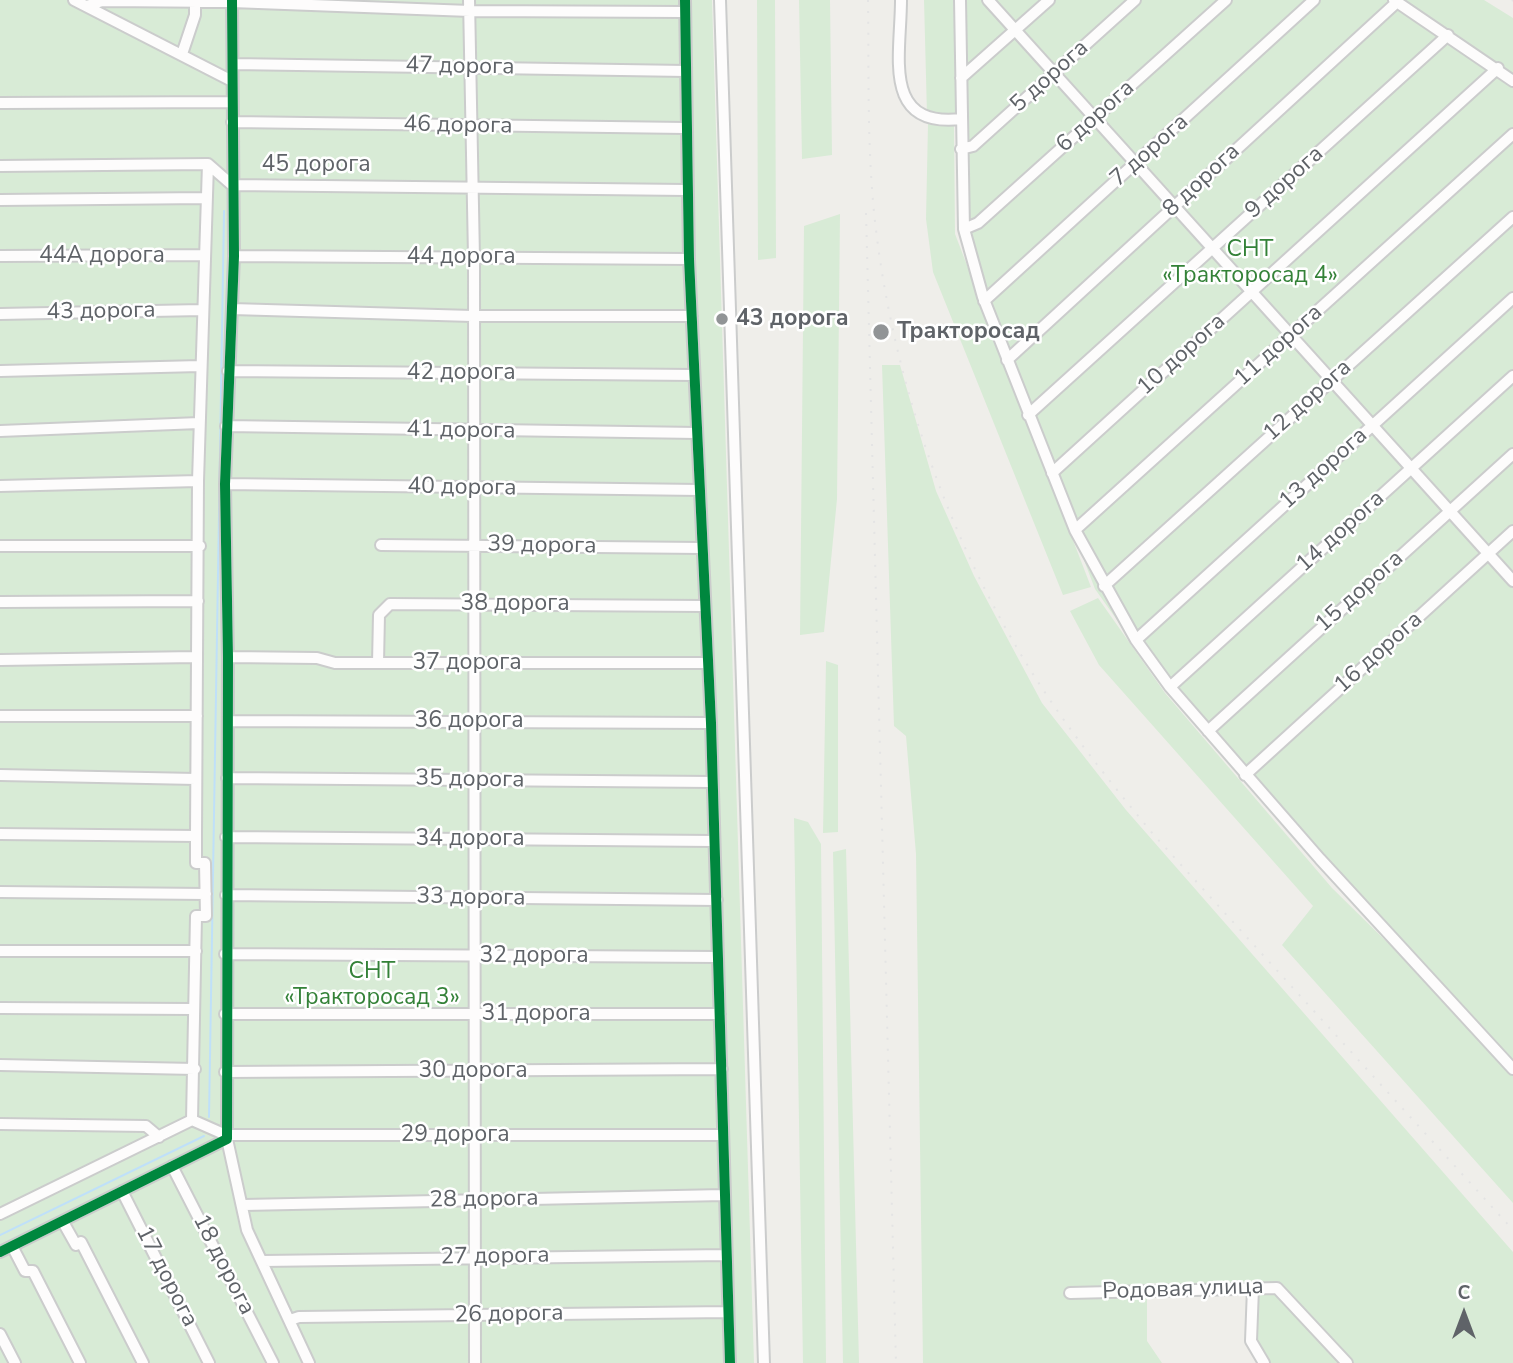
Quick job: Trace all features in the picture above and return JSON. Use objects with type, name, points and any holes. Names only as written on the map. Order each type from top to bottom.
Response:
[{"type":"street","points":[[74,0],[232,80]]},
{"type":"street","points":[[720,0],[765,1363]]},
{"type":"street","points":[[901,0],[901,79],[906,103],[922,117],[940,122],[961,120]]},
{"type":"street","points":[[960,0],[964,229],[985,301],[1075,530],[1136,640],[1170,687],[1245,775],[1513,1069]]},
{"type":"street","points":[[988,0],[1513,581]]},
{"type":"street","points":[[961,78],[1049,0]]},
{"type":"street","name":"5 дорога","points":[[961,149],[972,146],[1135,0]]},
{"type":"street","name":"6 дорога","points":[[964,229],[978,223],[1226,0]]},
{"type":"street","name":"7 дорога","points":[[985,301],[1314,0]]},
{"type":"street","points":[[87,6],[102,1],[685,6],[686,190],[711,723],[730,1363]]},
{"type":"street","points":[[182,54],[195,15],[195,1]]},
{"type":"street","points":[[232,1],[234,256],[225,484],[228,657],[226,1137],[244,1205],[247,1230],[309,1363]]},
{"type":"street","points":[[1396,1],[1498,68],[1513,81]]},
{"type":"street","name":"8 дорога","points":[[1007,360],[1396,1]]},
{"type":"street","points":[[470,6],[474,257],[475,1363]]},
{"type":"street","name":"9 дорога","points":[[1028,415],[1448,35]]},
{"type":"street","name":"47 дорога","points":[[233,64],[686,71]]},
{"type":"street","name":"10 дорога","points":[[1052,473],[1498,68]]},
{"type":"street","points":[[0,103],[232,102]]},
{"type":"street","name":"46 дорога","points":[[232,122],[685,128]]},
{"type":"street","name":"11 дорога","points":[[1075,530],[1513,134]]},
{"type":"street","points":[[0,166],[208,164],[200,366],[200,546],[196,657],[196,863],[205,863],[206,916],[196,916],[192,1121],[0,1214]]},
{"type":"street","name":"45 дорога","points":[[208,164],[232,185],[686,190]]},
{"type":"street","points":[[0,200],[206,198]]},
{"type":"street","name":"12 дорога","points":[[1104,586],[1513,217]]},
{"type":"street","name":"44А дорога","points":[[0,257],[204,255]]},
{"type":"street","name":"44 дорога","points":[[234,256],[689,259]]},
{"type":"street","name":"13 дорога","points":[[1136,640],[1513,298]]},
{"type":"street","points":[[232,309],[472,316],[692,316]]},
{"type":"street","name":"43 дорога","points":[[0,314],[202,310]]},
{"type":"street","points":[[0,371],[200,366]]},
{"type":"street","name":"42 дорога","points":[[228,371],[694,375]]},
{"type":"street","name":"14 дорога","points":[[1170,687],[1513,376]]},
{"type":"street","points":[[0,430],[199,423]]},
{"type":"street","name":"41 дорога","points":[[226,426],[474,432],[697,433]]},
{"type":"street","name":"15 дорога","points":[[1208,731],[1513,454]]},
{"type":"street","points":[[0,486],[198,481]]},
{"type":"street","name":"40 дорога","points":[[225,484],[700,490]]},
{"type":"street","name":"16 дорога","points":[[1245,775],[1513,531]]},
{"type":"street","points":[[0,545],[200,546]]},
{"type":"street","name":"39 дорога","points":[[382,545],[702,548]]},
{"type":"street","points":[[0,602],[198,601]]},
{"type":"street","name":"38 дорога","points":[[378,663],[379,615],[390,604],[704,606]]},
{"type":"street","points":[[0,660],[196,657]]},
{"type":"street","name":"37 дорога","points":[[228,657],[317,658],[335,663],[708,663]]},
{"type":"street","points":[[0,716],[197,716]]},
{"type":"street","name":"36 дорога","points":[[228,721],[711,723]]},
{"type":"street","points":[[0,775],[196,779]]},
{"type":"street","name":"35 дорога","points":[[227,778],[712,782]]},
{"type":"street","points":[[0,834],[196,836]]},
{"type":"street","name":"34 дорога","points":[[226,837],[714,841]]},
{"type":"street","points":[[0,892],[206,894]]},
{"type":"street","name":"33 дорога","points":[[226,895],[717,900]]},
{"type":"street","points":[[0,951],[196,951]]},
{"type":"street","name":"32 дорога","points":[[225,954],[718,957]]},
{"type":"street","points":[[0,1007],[194,1009]]},
{"type":"street","name":"31 дорога","points":[[225,1014],[720,1014]]},
{"type":"street","points":[[0,1065],[195,1069]]},
{"type":"street","name":"30 дорога","points":[[225,1072],[722,1069]]},
{"type":"street","name":"29 дорога","points":[[192,1121],[226,1137],[722,1135]]},
{"type":"street","points":[[0,1124],[146,1126],[159,1137]]},
{"type":"street","points":[[0,1252],[226,1137]]},
{"type":"street","name":"18 дорога","points":[[172,1166],[273,1363]]},
{"type":"street","name":"17 дорога","points":[[122,1191],[209,1363]]},
{"type":"street","name":"28 дорога","points":[[244,1205],[724,1195]]},
{"type":"street","points":[[63,1222],[76,1245],[81,1242],[143,1363]]},
{"type":"street","points":[[12,1245],[24,1271],[33,1271],[80,1363]]},
{"type":"street","name":"27 дорога","points":[[263,1261],[726,1255]]},
{"type":"street","points":[[1253,1288],[1251,1340],[1265,1363]]},
{"type":"street","name":"Родовая улица","points":[[1070,1293],[1277,1288],[1346,1363]]},
{"type":"street","name":"26 дорога","points":[[290,1320],[299,1317],[728,1312]]},
{"type":"street","points":[[0,1334],[15,1363]]},
{"type":"green space","name":"СНТ «Тракторосад 3»","points":[[0,0],[712,0],[754,1363],[0,1363]]},
{"type":"green space","points":[[757,0],[775,0],[776,258],[758,260]]},
{"type":"green space","points":[[799,0],[830,0],[832,155],[802,159]]},
{"type":"green space","points":[[924,0],[956,0],[957,116],[927,115]]},
{"type":"green space","name":"СНТ «Тракторосад 4»","points":[[957,0],[1484,0],[1513,18],[1513,1203],[1282,945],[1313,906],[1099,665],[1070,611],[1098,598],[1165,693],[1332,888],[1392,947],[1168,692],[1095,589],[958,231]]},
{"type":"green space","points":[[928,124],[954,126],[955,234],[1091,587],[1063,595],[933,272],[926,219]]},
{"type":"green space","points":[[840,214],[837,499],[824,632],[800,635],[804,226]]},
{"type":"green space","points":[[882,365],[900,365],[936,491],[974,576],[1042,703],[1126,810],[1513,1252],[1513,1363],[1269,1363],[1251,1341],[1253,1287],[1147,1283],[1147,1341],[1162,1363],[923,1363],[916,854],[906,736],[894,726]]},
{"type":"green space","points":[[826,661],[838,665],[838,832],[823,833]]},
{"type":"green space","points":[[794,818],[808,822],[821,844],[826,1363],[803,1363]]},
{"type":"green space","points":[[846,849],[859,1363],[843,1363],[833,852]]},
{"type":"waterway","points":[[209,1117],[224,211]]},
{"type":"waterway","points":[[0,1235],[204,1136]]},
{"type":"railway","points":[[868,0],[870,159],[882,275],[911,400],[931,462],[981,581],[1044,691],[1139,817],[1513,1230]]},
{"type":"railway","points":[[866,213],[896,1363]]},
{"type":"cycle path","points":[[0,1252],[227,1139],[228,657],[225,484],[234,256],[232,0]]},
{"type":"cycle path","points":[[685,0],[689,259],[711,723],[730,1363]]},
{"type":"place","name":"43 дорога","points":[[722,319]]},
{"type":"place","name":"Тракторосад","points":[[881,332]]}]
